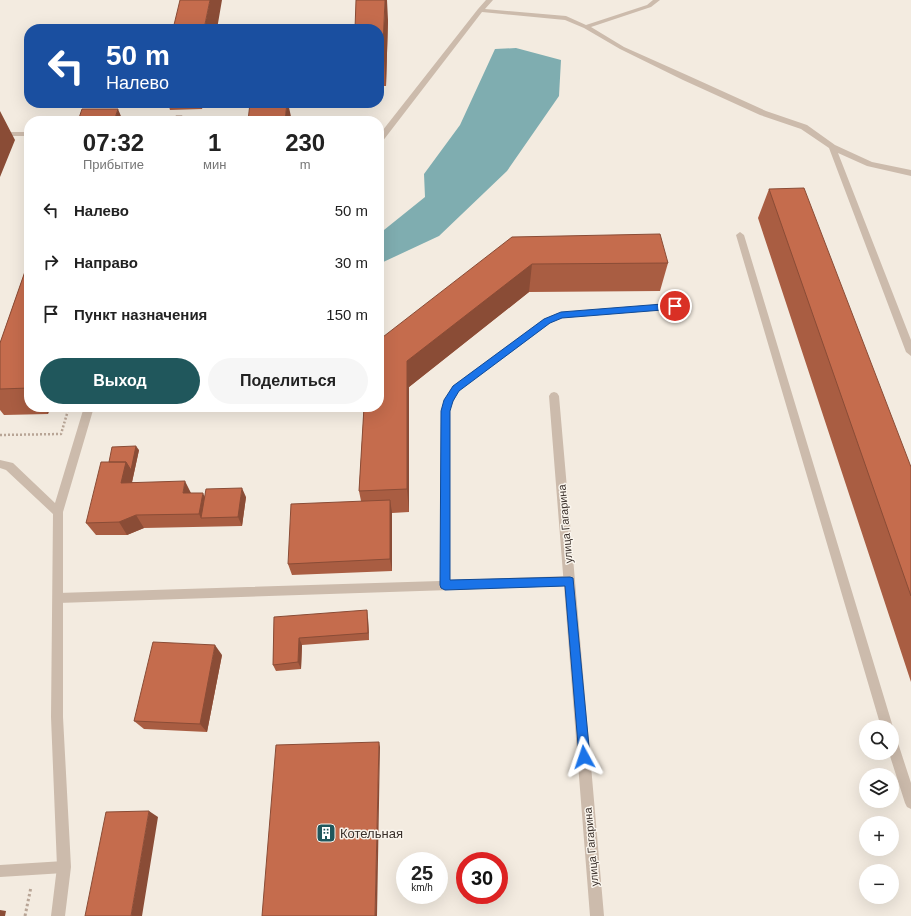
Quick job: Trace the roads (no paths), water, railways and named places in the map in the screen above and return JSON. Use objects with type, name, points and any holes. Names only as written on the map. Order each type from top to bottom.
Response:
[{"type":"street","points":[[384,134],[480,10],[490,0]]},
{"type":"street","points":[[586,27],[648,6],[657,0]]},
{"type":"street","points":[[480,10],[566,18],[586,27],[622,48],[686,78],[764,113],[804,127],[832,147],[870,164],[911,173]]},
{"type":"street","points":[[832,147],[911,352]]},
{"type":"street","points":[[740,235],[885,720]]},
{"type":"street","name":"улица Гагарина","points":[[554,396],[597,916]]},
{"type":"street","points":[[58,916],[64,867],[57,717],[58,512],[88,412]]},
{"type":"street","points":[[0,464],[9,466],[58,512]]},
{"type":"street","points":[[897,760],[911,803]]},
{"type":"lane","points":[[0,134],[24,134]]},
{"type":"lane","points":[[445,585],[445,411],[448,400],[456,388],[547,321],[561,315],[675,306]]},
{"type":"lane","points":[[58,598],[570,581]]},
{"type":"lane","points":[[0,871],[64,867]]},
{"type":"water","points":[[516,48],[561,60],[559,96],[507,171],[439,236],[384,262],[384,230],[425,197],[424,174],[460,125],[495,49]]},
{"type":"place","name":"Котельная","points":[[326,833]]}]
